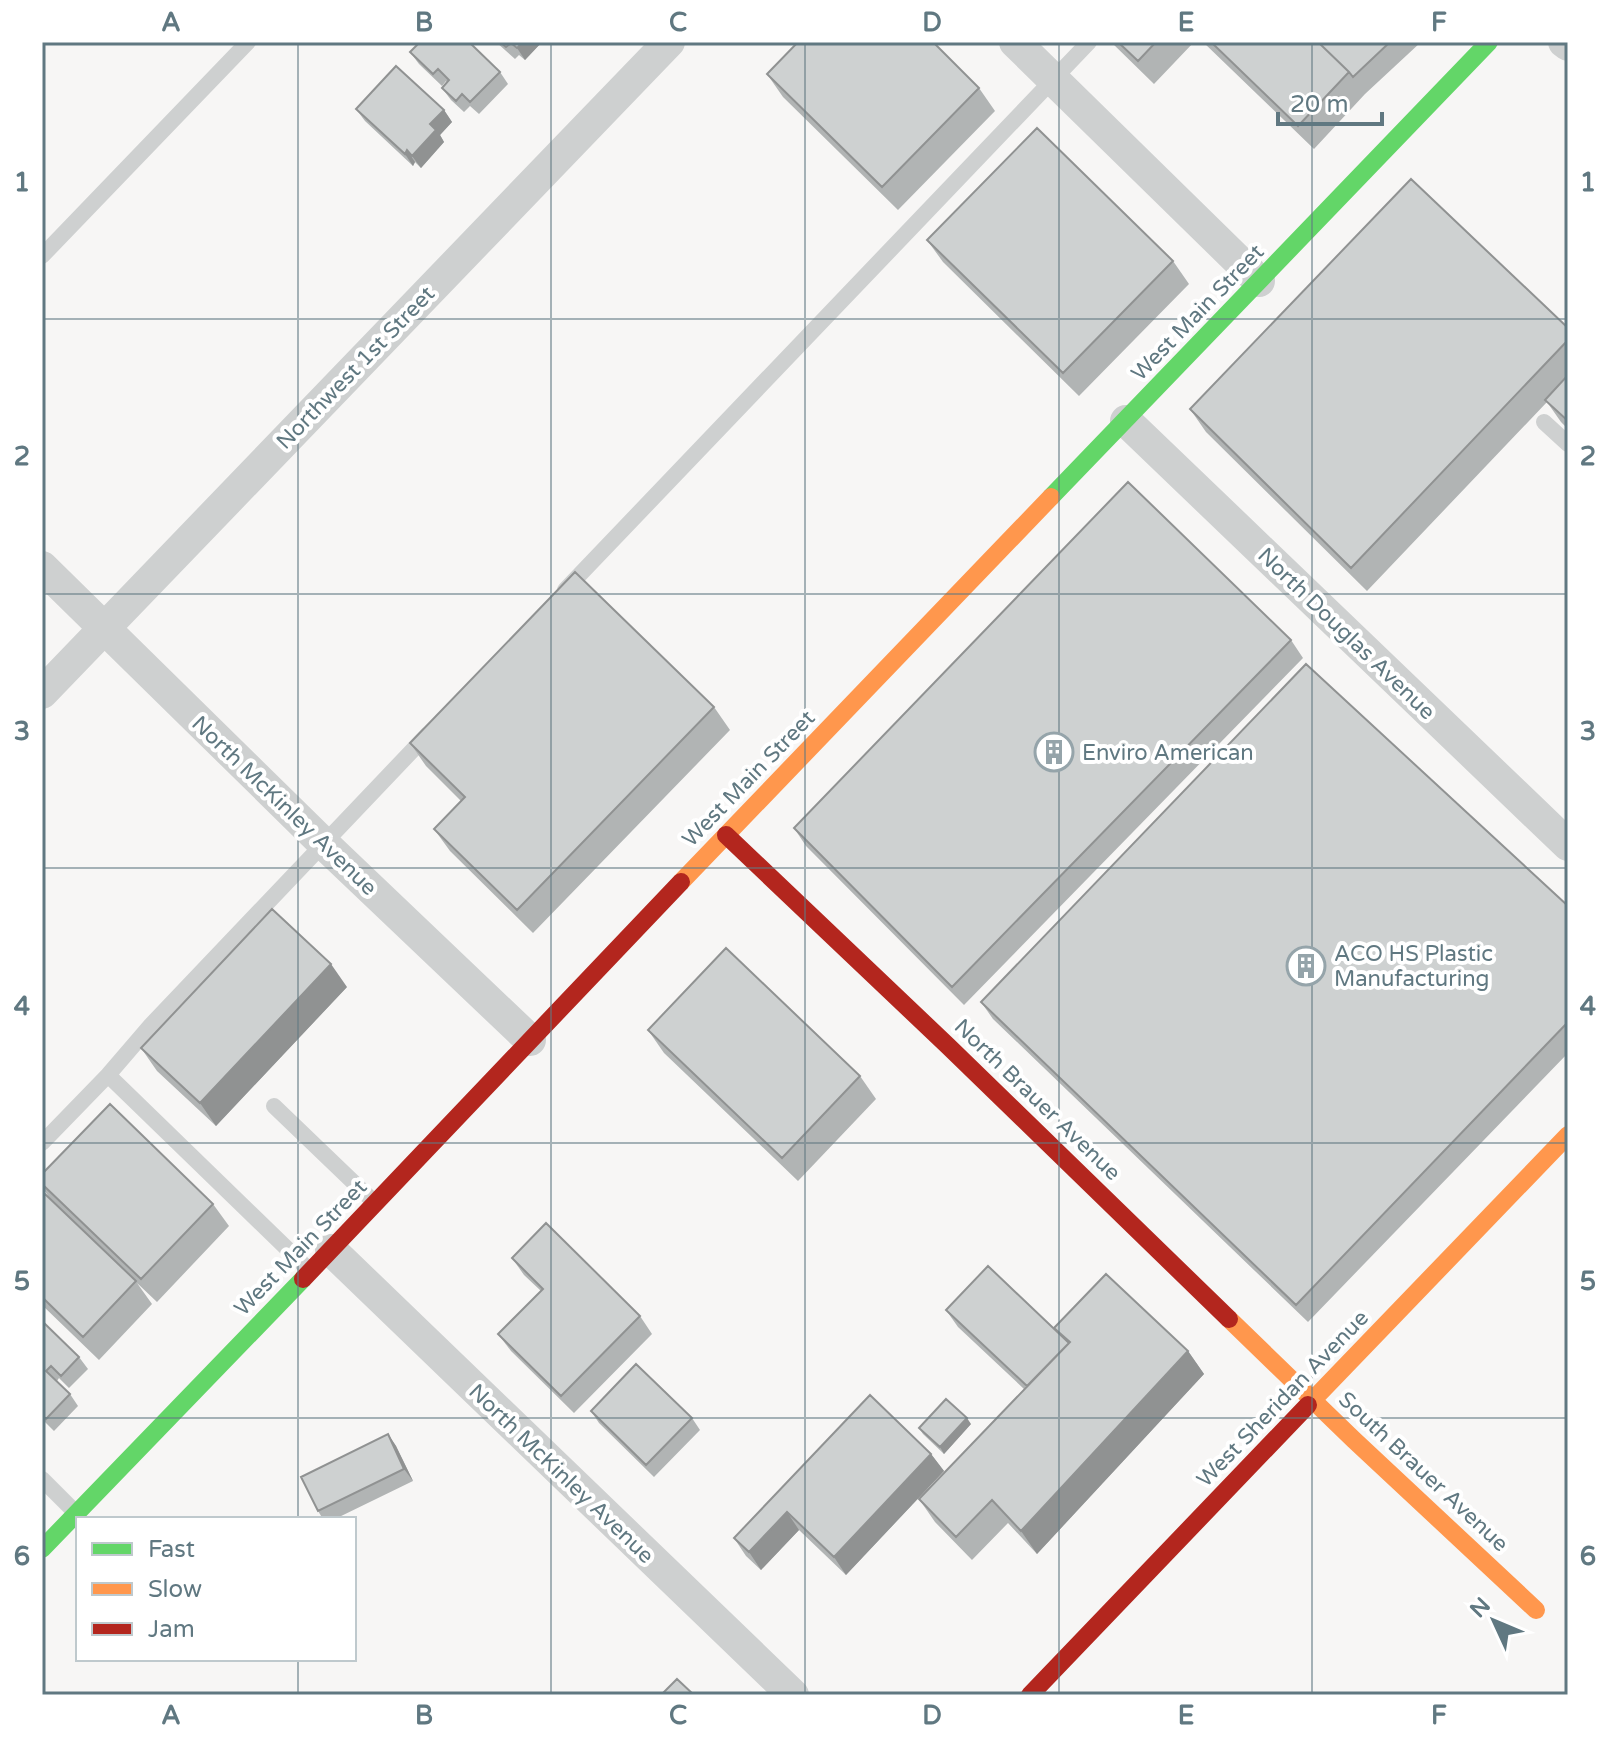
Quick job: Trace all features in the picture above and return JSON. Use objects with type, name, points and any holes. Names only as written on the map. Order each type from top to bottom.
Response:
[{"type":"main road","name":"West Main Street","points":[[42,1549],[1489,42]]},
{"type":"main road","name":"North Brauer Avenue","points":[[726,835],[937,1035],[1313,1401]]},
{"type":"main road","name":"West Sheridan Avenue","points":[[1030,1695],[1568,1135]]},
{"type":"main road","name":"South Brauer Avenue","points":[[1313,1401],[1536,1610]]},
{"type":"street","name":"Northwest 1st Street","points":[[42,693],[669,42]]},
{"type":"street","points":[[1015,42],[1259,281]]},
{"type":"street","name":"North Douglas Avenue","points":[[1126,421],[1568,845]]},
{"type":"street","name":"North McKinley Avenue","points":[[42,567],[323,843],[530,1040]]},
{"type":"street","name":"North McKinley Avenue","points":[[321,1261],[793,1695]]},
{"type":"lane","points":[[42,256],[248,42]]},
{"type":"lane","points":[[552,604],[1089,42]]},
{"type":"lane","points":[[1544,422],[1568,444]]},
{"type":"lane","points":[[42,1143],[443,718]]},
{"type":"lane","points":[[108,1075],[321,1261]]},
{"type":"lane","points":[[274,1106],[375,1203]]},
{"type":"lane","points":[[42,1479],[77,1513]]},
{"type":"building","points":[[420,42],[469,42],[500,72],[470,102],[462,94],[456,101],[442,88],[449,80],[438,69],[433,74],[410,52]]},
{"type":"building","points":[[500,42],[523,42],[517,48],[511,43],[506,47]]},
{"type":"building","points":[[798,42],[933,42],[979,88],[882,187],[767,74]]},
{"type":"building","points":[[1118,42],[1156,42],[1138,61]]},
{"type":"building","points":[[1211,42],[1318,42],[1349,72],[1298,126]]},
{"type":"building","points":[[1318,42],[1390,42],[1353,77]]},
{"type":"building","points":[[396,66],[444,110],[430,124],[436,130],[412,156],[407,150],[405,154],[356,109]]},
{"type":"building","points":[[1037,128],[1173,261],[1063,373],[927,240]]},
{"type":"building","points":[[1411,179],[1568,328],[1568,340],[1351,568],[1190,409]]},
{"type":"building","points":[[1568,375],[1568,421],[1545,400]]},
{"type":"building","name":"Enviro American","points":[[1128,482],[1291,640],[952,987],[794,828]]},
{"type":"building","points":[[575,572],[714,707],[517,910],[434,829],[465,797],[410,743]]},
{"type":"building","name":"ACO HS Plastic Manufacturing","points":[[1306,664],[1568,906],[1568,1022],[1296,1305],[981,1002]]},
{"type":"building","points":[[272,909],[331,964],[200,1103],[141,1048]]},
{"type":"building","points":[[726,948],[860,1076],[782,1158],[648,1030]]},
{"type":"building","points":[[110,1104],[213,1204],[141,1279],[42,1184],[42,1174]]},
{"type":"building","points":[[45,1194],[136,1281],[83,1337],[42,1297],[42,1198]]},
{"type":"building","points":[[546,1223],[640,1316],[561,1396],[498,1334],[543,1289],[512,1258]]},
{"type":"building","points":[[988,1266],[1069,1343],[1027,1386],[946,1310]]},
{"type":"building","points":[[1106,1274],[1188,1351],[1021,1531],[992,1500],[956,1537],[919,1499],[1070,1342],[1054,1328]]},
{"type":"building","points":[[42,1321],[79,1357],[61,1376],[51,1366],[46,1371],[70,1394],[46,1419],[42,1415]]},
{"type":"building","points":[[636,1364],[692,1418],[646,1465],[591,1411]]},
{"type":"building","points":[[870,1395],[931,1454],[834,1557],[787,1512],[749,1552],[734,1538]]},
{"type":"building","points":[[946,1399],[967,1418],[940,1447],[919,1428]]},
{"type":"building","points":[[388,1434],[404,1469],[318,1511],[301,1477]]},
{"type":"building","points":[[677,1679],[694,1695],[661,1695]]},
{"type":"traffic: fast","points":[[1051,497],[1489,42]]},
{"type":"traffic: fast","points":[[42,1549],[303,1279]]},
{"type":"traffic: slow","points":[[681,882],[1051,497]]},
{"type":"traffic: slow","points":[[1308,1405],[1568,1135]]},
{"type":"traffic: slow","points":[[1229,1319],[1536,1610]]},
{"type":"traffic: jam","points":[[726,835],[1229,1319]]},
{"type":"traffic: jam","points":[[303,1279],[681,882]]},
{"type":"traffic: jam","points":[[1030,1695],[1308,1405]]},
{"type":"place","name":"Enviro American","points":[[1054,752]]},
{"type":"place","name":"ACO HS Plastic Manufacturing","points":[[1306,966]]}]
